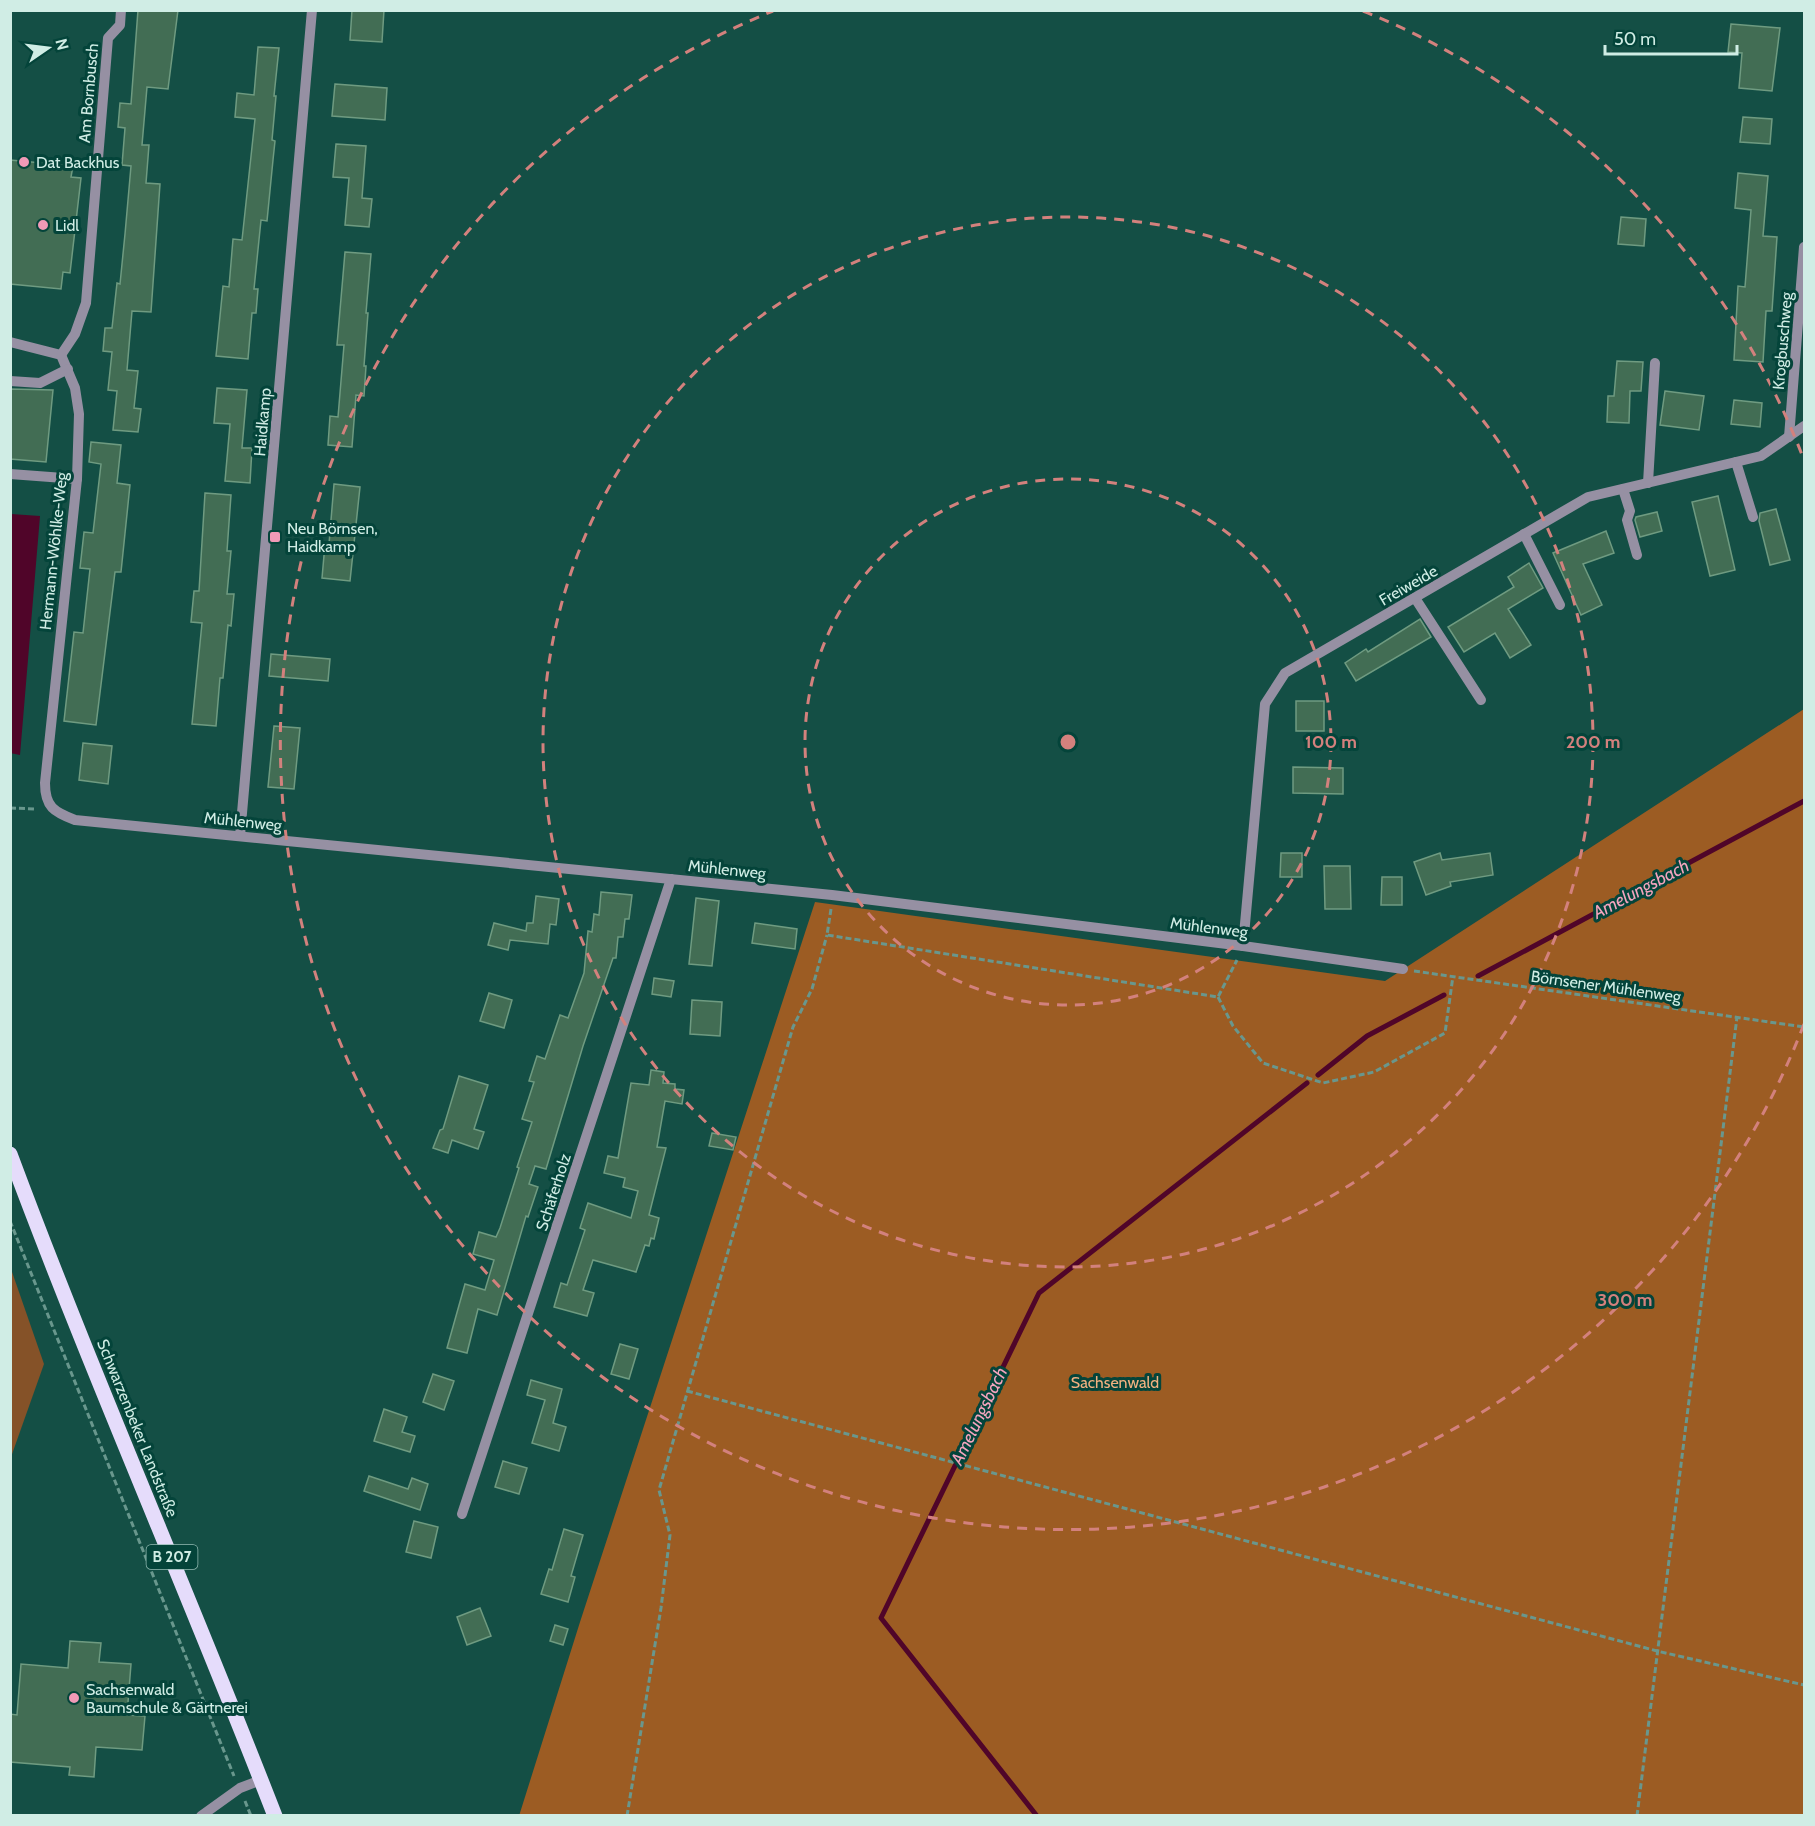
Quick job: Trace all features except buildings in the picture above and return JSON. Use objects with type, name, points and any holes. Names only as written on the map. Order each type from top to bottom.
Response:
[{"type":"main road","name":"Schwarzenbeker Landstraße","points":[[10,1154],[275,1815]]},
{"type":"street","name":"Am Bornbusch","points":[[61,355],[75,334],[86,303],[108,38],[120,25],[121,10]]},
{"type":"street","name":"Haidkamp","points":[[240,836],[312,10]]},
{"type":"street","name":"Krogbuschweg","points":[[1789,437],[1804,247]]},
{"type":"street","points":[[10,342],[61,355]]},
{"type":"street","name":"Hermann-Wöhlke-Weg","points":[[49,805],[45,794],[45,783],[76,480],[80,414],[68,369],[61,355]]},
{"type":"street","points":[[1648,483],[1655,363]]},
{"type":"street","points":[[10,381],[40,383],[68,369]]},
{"type":"street","name":"Freiweide","points":[[1243,946],[1265,704],[1285,673],[1588,497],[1761,456],[1804,426]]},
{"type":"street","points":[[1736,462],[1753,517]]},
{"type":"street","points":[[10,474],[76,480]]},
{"type":"street","points":[[1623,489],[1630,511],[1627,520],[1637,555]]},
{"type":"street","points":[[1524,534],[1560,605]]},
{"type":"street","points":[[1415,598],[1481,700]]},
{"type":"street","name":"Mühlenweg","points":[[49,805],[75,820],[832,895],[1243,946],[1403,969]]},
{"type":"street","name":"Schäferholz","points":[[462,1514],[671,879]]},
{"type":"street","points":[[201,1815],[240,1788],[261,1780]]},
{"type":"path","points":[[10,808],[34,810],[49,805]]},
{"type":"path","points":[[627,1815],[661,1608],[670,1534],[659,1490],[793,1027],[812,989],[828,935],[832,895]]},
{"type":"path","points":[[828,935],[1218,997]]},
{"type":"path","points":[[1218,997],[1243,946]]},
{"type":"path","name":"Börnsener Mühlenweg","points":[[1403,969],[1804,1027]]},
{"type":"path","points":[[1218,997],[1233,1026],[1263,1063],[1323,1083],[1374,1072],[1444,1033],[1453,976]]},
{"type":"path","points":[[1637,1815],[1737,1017]]},
{"type":"path","points":[[10,1221],[250,1815]]},
{"type":"path","points":[[687,1391],[1657,1651],[1804,1685]]},
{"type":"shaded area","points":[[11,514],[40,516],[20,755],[10,753]]},
{"type":"shaded area","points":[[11,1269],[44,1364],[10,1457]]},
{"type":"green space","name":"Sachsenwald","points":[[1804,709],[1804,1815],[519,1816],[815,902],[1385,981]]},
{"type":"waterway","name":"Amelungsbach","points":[[1478,976],[1804,801]]},
{"type":"waterway","name":"Amelungsbach","points":[[1318,1075],[1367,1036],[1444,995]]},
{"type":"waterway","name":"Amelungsbach","points":[[1037,1816],[881,1618],[1039,1293],[1307,1083]]},
{"type":"place","name":"Dat Backhus","points":[[24,162]]},
{"type":"place","name":"Lidl","points":[[43,225]]},
{"type":"place","name":"Neu Börnsen, Haidkamp","points":[[275,537]]},
{"type":"place","name":"Sachsenwald Baumschule & Gärtnerei","points":[[74,1698]]}]
